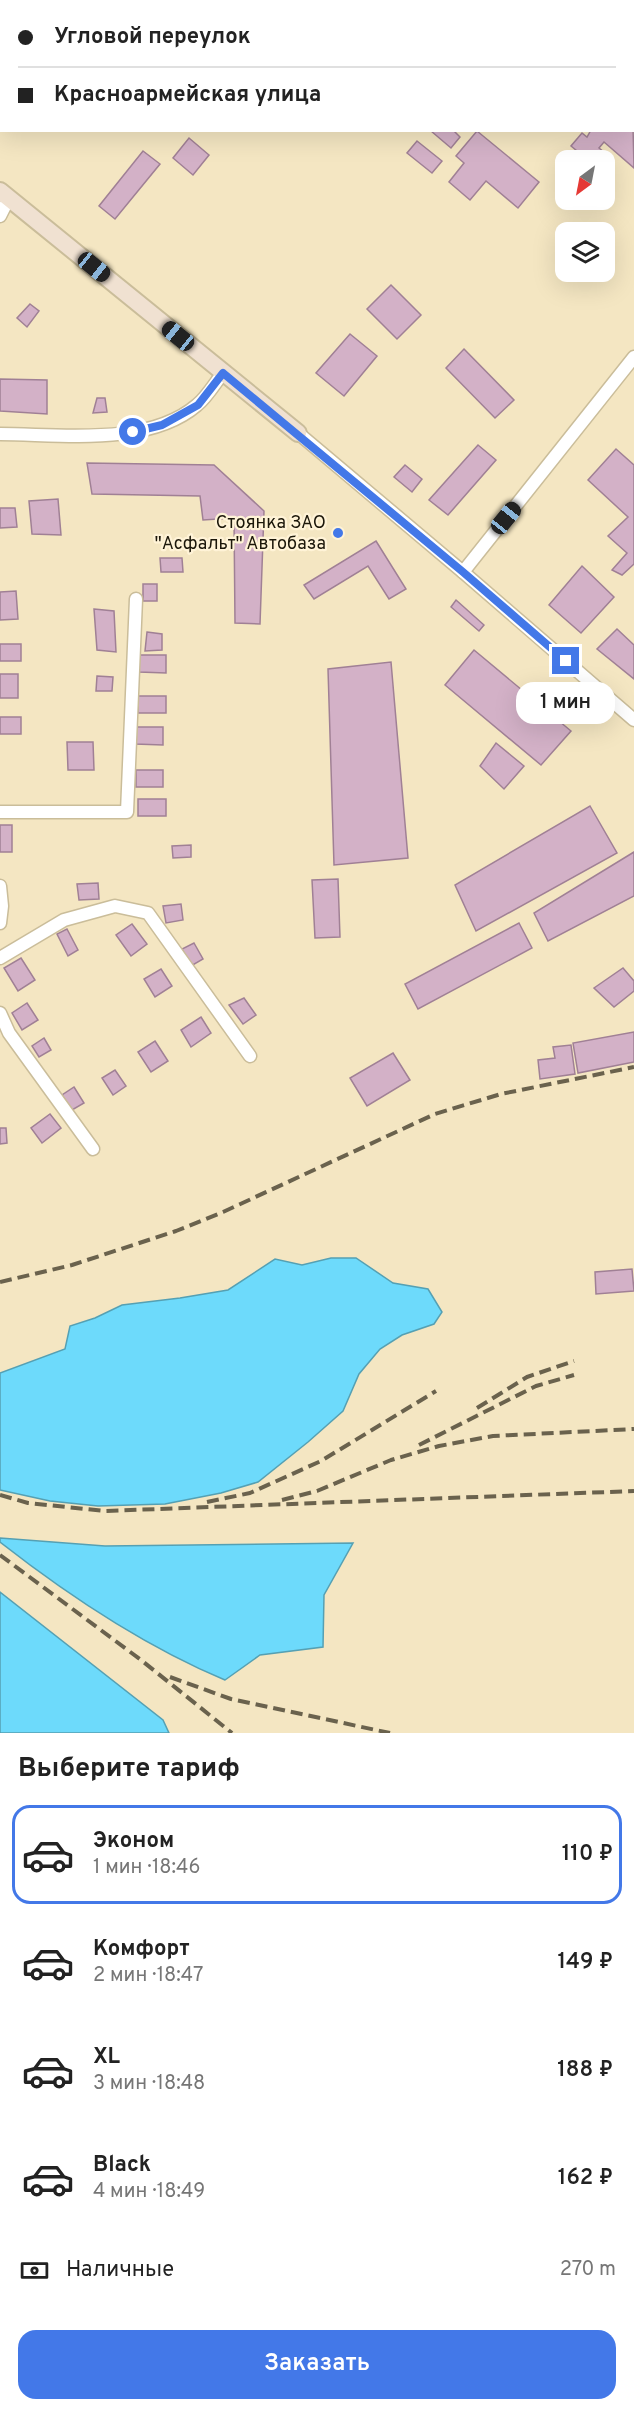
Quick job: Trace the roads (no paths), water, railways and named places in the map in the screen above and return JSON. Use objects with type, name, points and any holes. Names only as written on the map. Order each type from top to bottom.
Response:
[{"type":"street","points":[[0,216],[5,195],[298,433],[634,720]]},
{"type":"street","points":[[463,572],[634,357]]},
{"type":"street","points":[[0,434],[96,435],[133,432],[162,425],[198,405],[223,373]]},
{"type":"street","points":[[0,812],[128,812],[136,599]]},
{"type":"street","points":[[0,886],[2,906],[0,923]]},
{"type":"street","points":[[0,958],[64,920],[115,906],[148,913],[250,1056]]},
{"type":"street","points":[[0,1013],[9,1033],[93,1149]]},
{"type":"water","points":[[331,1258],[356,1258],[393,1283],[428,1289],[442,1312],[434,1324],[402,1335],[380,1349],[359,1374],[343,1411],[258,1482],[221,1493],[165,1504],[98,1506],[50,1501],[0,1490],[0,1373],[65,1349],[70,1326],[95,1318],[122,1305],[228,1290],[275,1259],[302,1265]]},
{"type":"water","points":[[0,1538],[105,1546],[353,1543],[324,1595],[323,1647],[260,1655],[225,1680],[136,1636],[26,1562],[0,1542]]},
{"type":"water","points":[[0,1592],[163,1720],[169,1733],[0,1733]]},
{"type":"railway","points":[[0,1282],[72,1265],[176,1231],[223,1212],[435,1114],[501,1094],[634,1067]]},
{"type":"railway","points":[[477,1408],[527,1377],[574,1361]]},
{"type":"railway","points":[[419,1445],[536,1386],[574,1375]]},
{"type":"railway","points":[[207,1502],[250,1493],[321,1461],[436,1391]]},
{"type":"railway","points":[[282,1500],[317,1491],[391,1460],[439,1446],[493,1436],[634,1429]]},
{"type":"railway","points":[[0,1495],[28,1503],[105,1511],[634,1491]]},
{"type":"railway","points":[[0,1555],[141,1660],[232,1733]]},
{"type":"railway","points":[[170,1677],[231,1699],[390,1733]]},
{"type":"place","name":"Стоянка ЗАО \"Асфальт\" Автобаза","points":[[338,533]]}]
